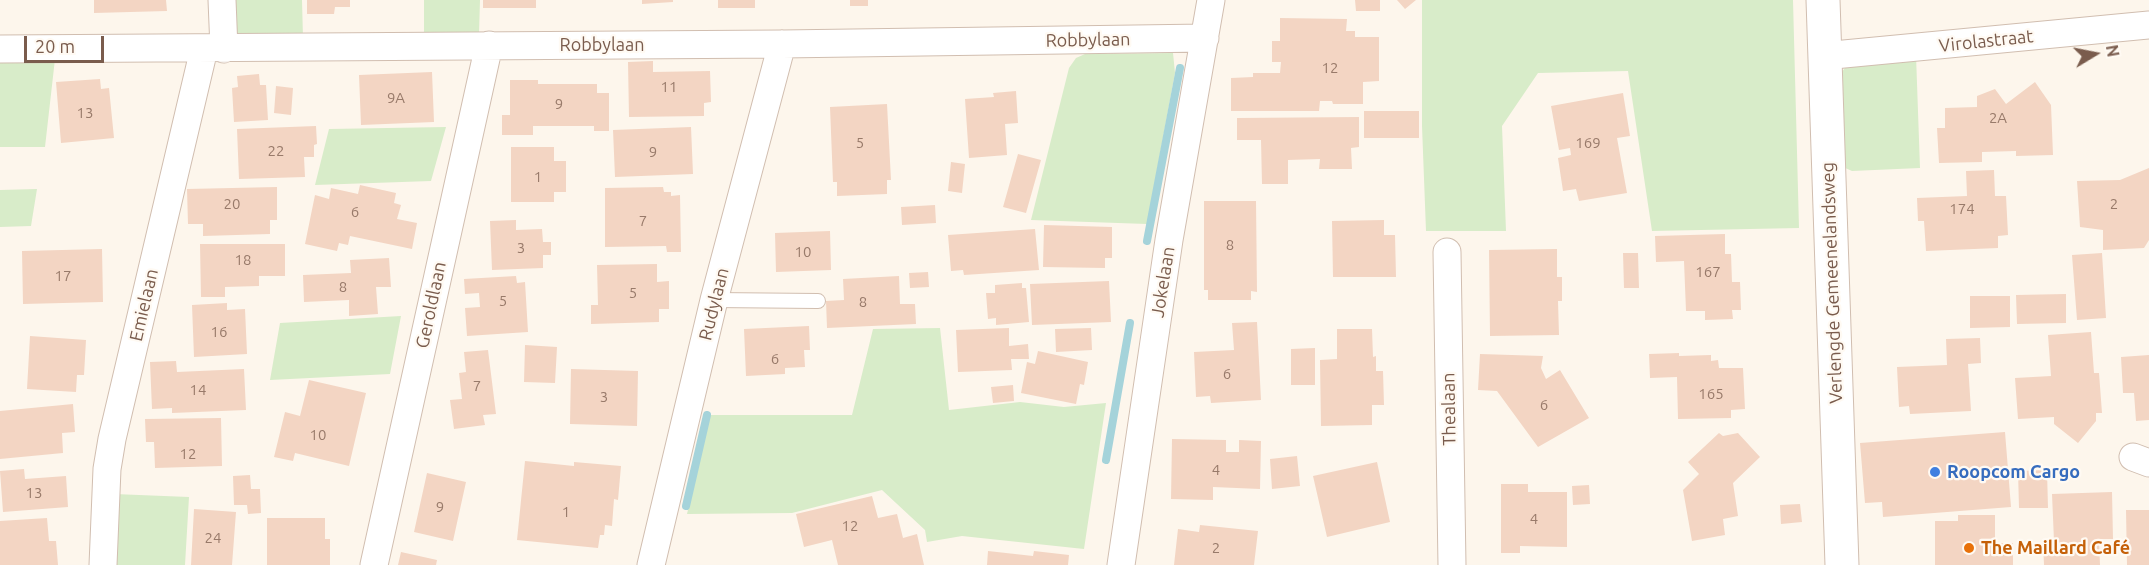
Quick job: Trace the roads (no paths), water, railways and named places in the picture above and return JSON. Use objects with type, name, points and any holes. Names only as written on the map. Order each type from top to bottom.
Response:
[{"type":"street","name":"Emielaan","points":[[103,565],[107,469],[112,439],[214,49],[222,0]]},
{"type":"street","name":"Jokelaan","points":[[1121,565],[1170,240],[1211,0]]},
{"type":"street","name":"Verlengde Gemeenelandsweg","points":[[1823,0],[1842,565]]},
{"type":"street","name":"Virolastraat","points":[[1824,56],[2149,25]]},
{"type":"street","name":"Robbylaan","points":[[0,49],[782,44],[1205,38]]},
{"type":"street","name":"Rudylaan","points":[[651,565],[714,300],[782,44]]},
{"type":"street","name":"Geroldlaan","points":[[374,565],[489,45]]},
{"type":"street","name":"Thealaan","points":[[1447,252],[1452,565]]},
{"type":"lane","points":[[714,300],[819,301]]},
{"type":"waterway","points":[[1147,241],[1180,68]]},
{"type":"waterway","points":[[1106,460],[1130,323]]},
{"type":"waterway","points":[[686,506],[707,415]]},
{"type":"place","name":"Roopcom Cargo","points":[[1935,472]]},
{"type":"place","name":"The Maillard Café","points":[[1969,548]]}]
